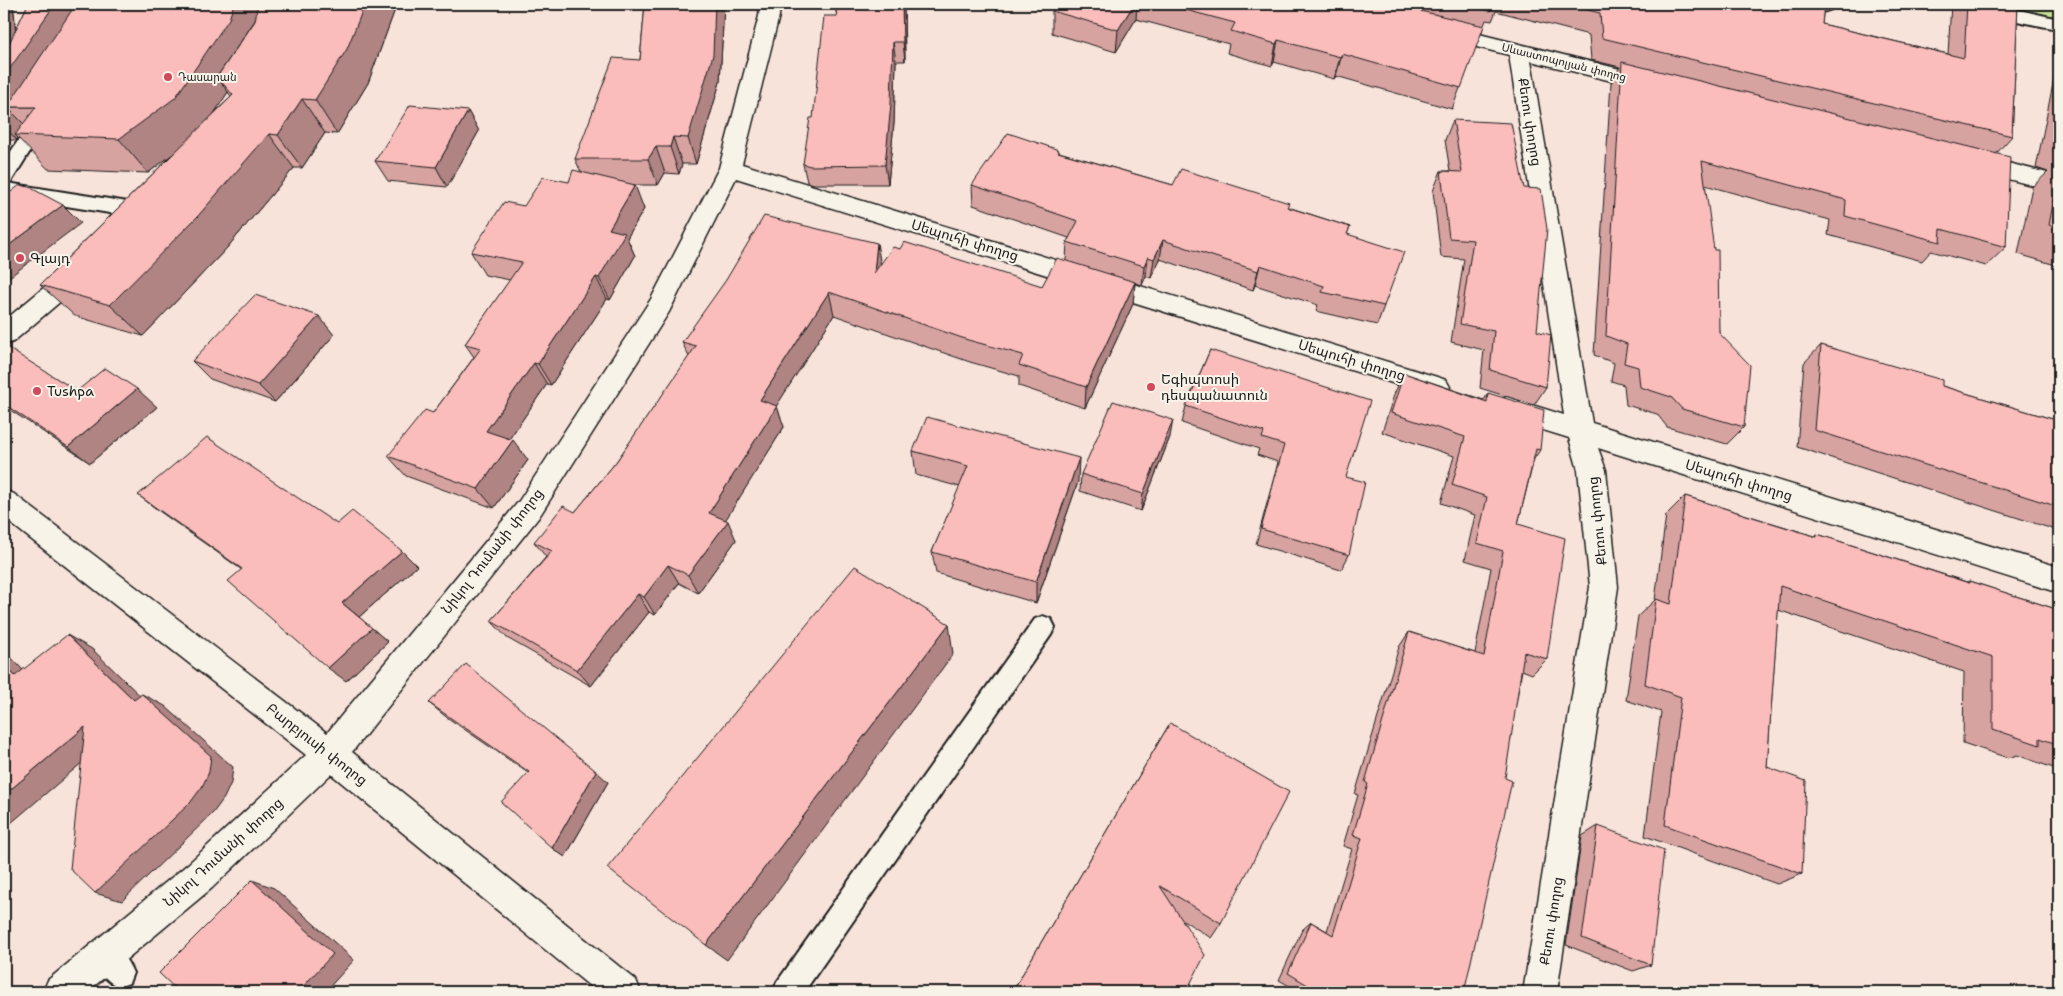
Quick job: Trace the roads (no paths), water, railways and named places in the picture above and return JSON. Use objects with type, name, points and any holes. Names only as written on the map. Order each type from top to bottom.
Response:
[{"type":"street","name":"Նիկոլ Դումանի փողոց","points":[[60,992],[112,964],[200,876],[330,754],[528,509],[660,305],[730,168],[769,16],[770,4]]},
{"type":"street","name":"Սևաստոպոլյան փողոց","points":[[1424,27],[1673,89]]},
{"type":"street","name":"Քեռու փողոց","points":[[1519,51],[1580,431],[1592,470],[1604,587],[1540,992]]},
{"type":"street","points":[[1953,158],[2059,184]]},
{"type":"street","name":"Սեպուհի փողոց","points":[[730,168],[1458,393]]},
{"type":"street","points":[[127,231],[153,206]]},
{"type":"street","points":[[4,335],[98,256]]},
{"type":"street","name":"Սեպուհի փողոց","points":[[1486,402],[2059,580]]},
{"type":"street","name":"Բարբյուսի փողոց","points":[[4,502],[330,754],[624,992]]},
{"type":"lane","points":[[1805,4],[1820,7],[1829,4]]},
{"type":"lane","points":[[1991,4],[2010,14],[2059,24]]},
{"type":"lane","points":[[4,176],[52,102]]},
{"type":"lane","points":[[4,189],[153,206]]},
{"type":"lane","points":[[787,992],[1043,627]]},
{"type":"place","name":"Դասարան","points":[[168,77]]},
{"type":"place","name":"Գլայդ","points":[[20,258]]},
{"type":"place","name":"Եգիպտոսի դեսպանատուն","points":[[1151,387]]},
{"type":"place","name":"Tushpa","points":[[37,391]]}]
